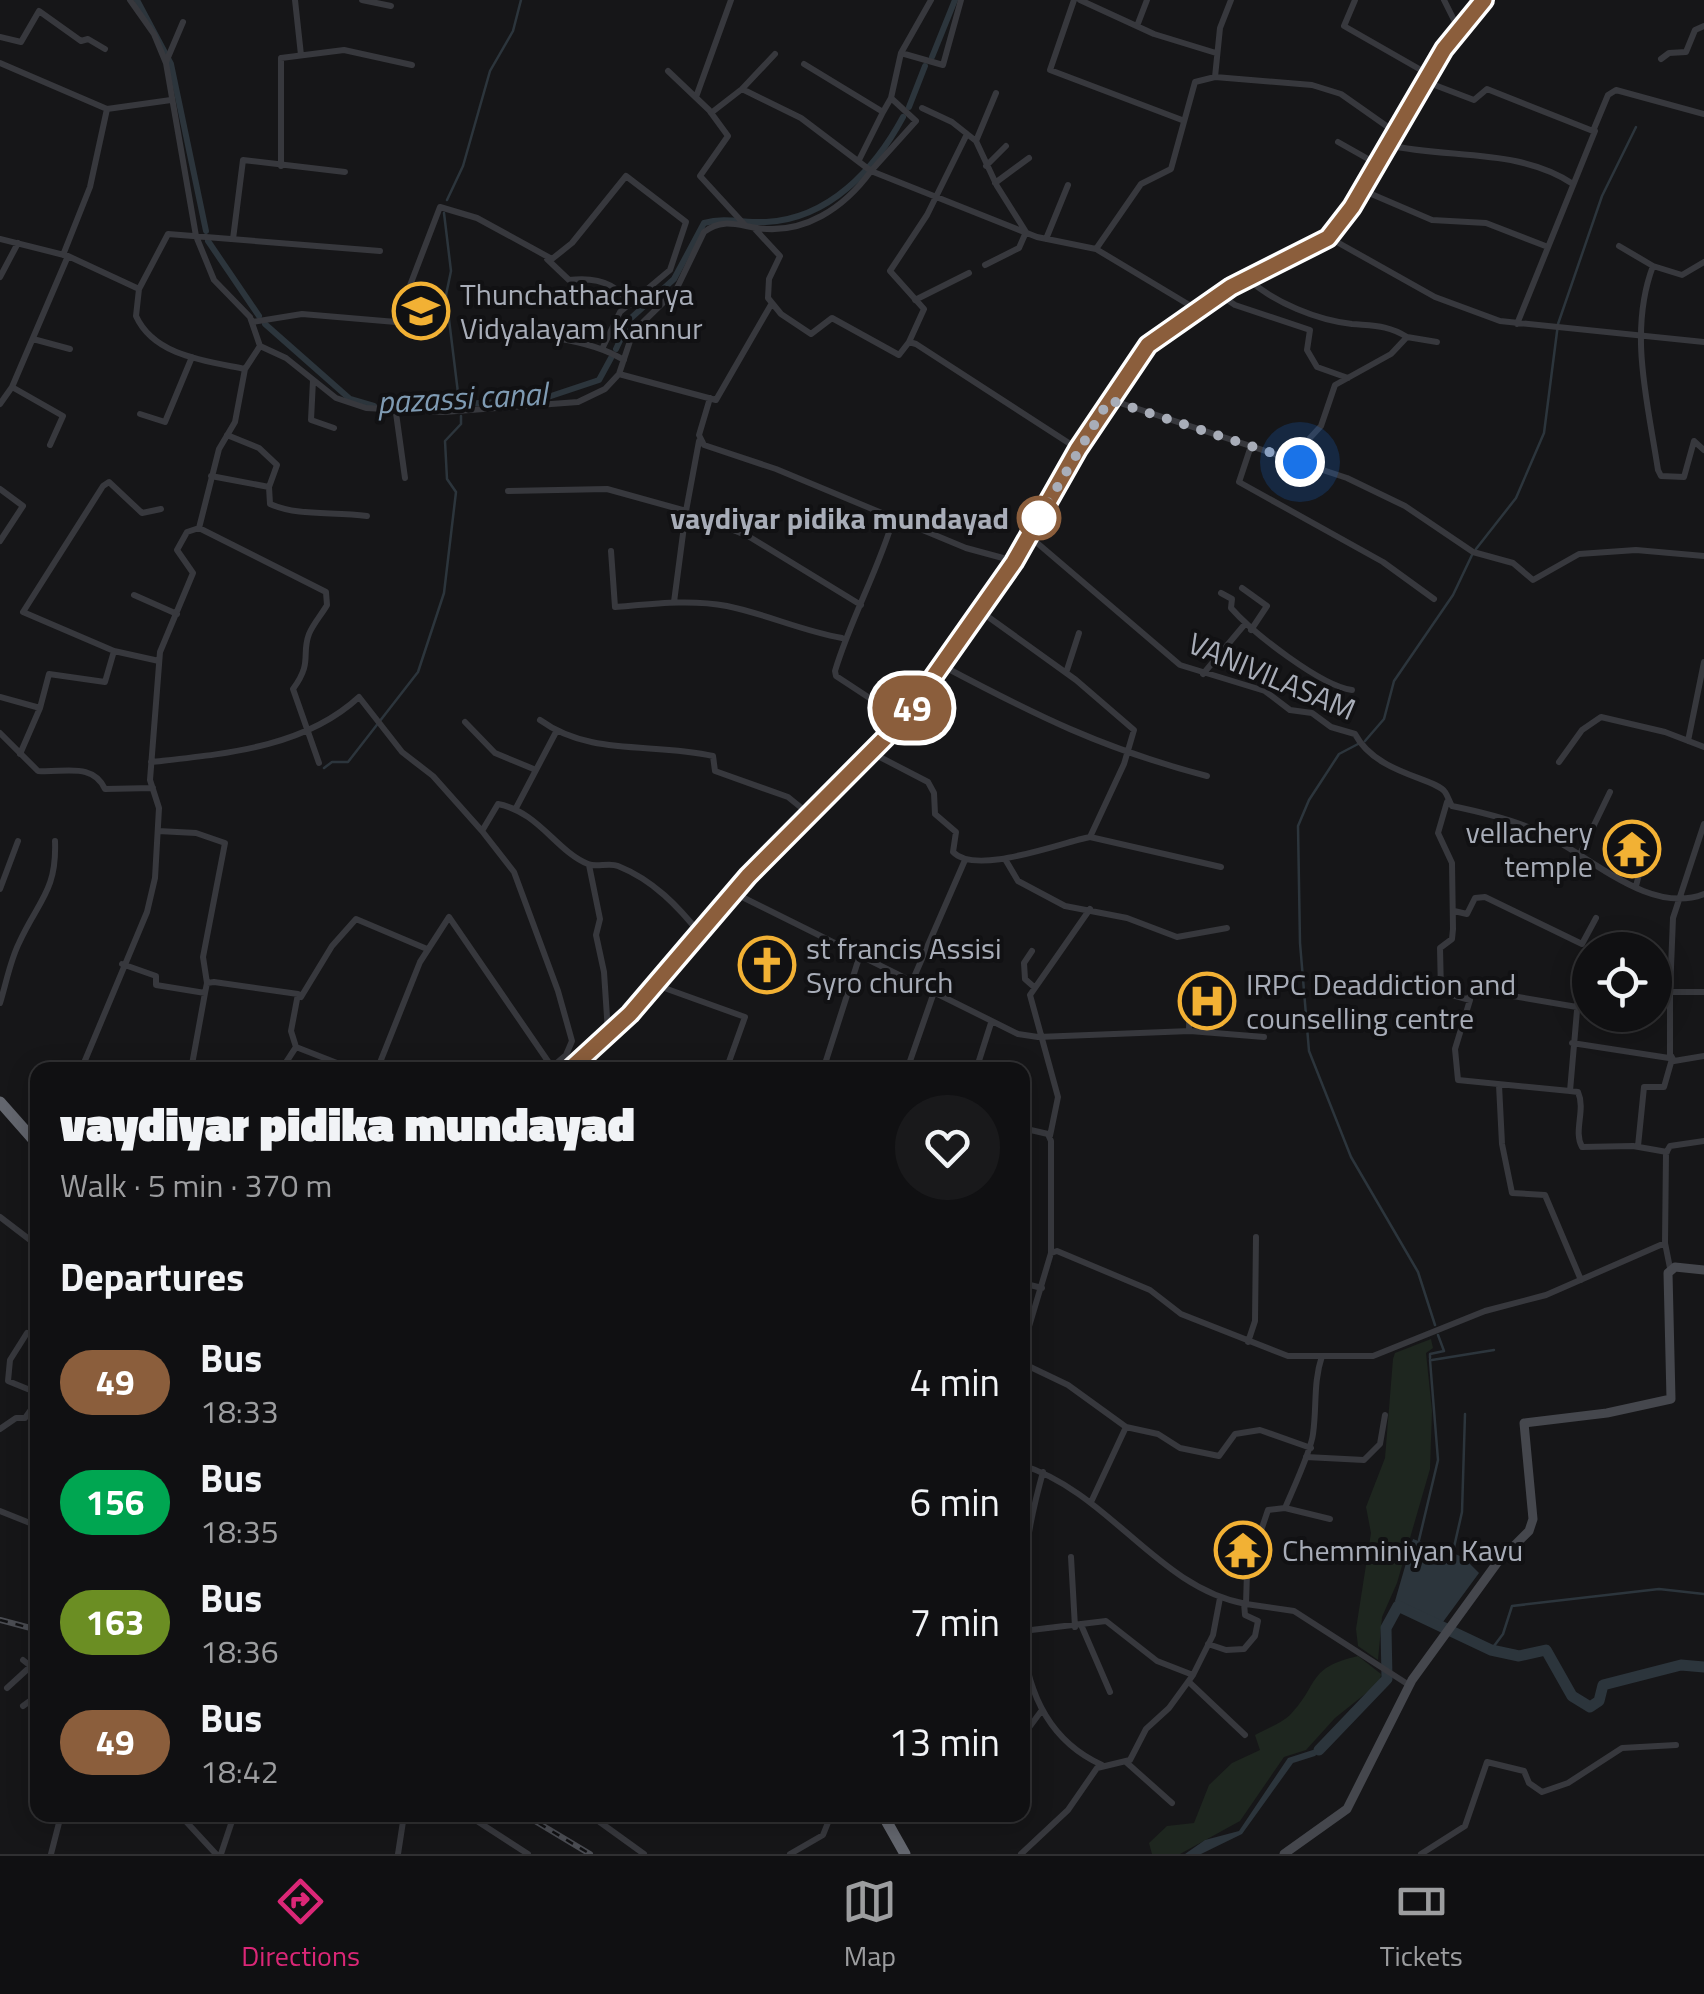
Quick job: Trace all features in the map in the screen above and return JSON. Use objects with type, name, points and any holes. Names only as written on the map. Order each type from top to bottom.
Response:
[{"type":"highway","points":[[0,1102],[30,1136]]},
{"type":"highway","points":[[0,1112],[30,1145]]},
{"type":"highway","points":[[887,1822],[905,1854]]},
{"type":"main road","points":[[577,1062],[656,985],[734,893],[874,754],[903,720],[1014,562],[1078,449],[1148,345],[1219,294],[1328,238],[1362,190],[1426,77],[1484,0]]},
{"type":"main road","points":[[1284,1854],[1347,1809],[1409,1685],[1448,1629],[1533,1525],[1524,1423],[1607,1413],[1671,1398],[1670,1268],[1704,1270]]},
{"type":"street","points":[[130,0],[154,34],[166,63],[196,236],[214,280],[252,322],[260,346],[286,358],[336,398],[396,412],[565,405],[605,389],[619,374],[632,332],[676,290],[704,232],[723,222],[780,229],[825,216],[856,192],[916,121],[891,98]]},
{"type":"street","points":[[295,0],[301,54]]},
{"type":"street","points":[[362,0],[391,6]]},
{"type":"street","points":[[696,97],[731,0]]},
{"type":"street","points":[[859,160],[891,98],[902,53],[930,0]]},
{"type":"street","points":[[902,53],[943,65],[961,0]]},
{"type":"street","points":[[1182,120],[1050,70],[1077,0],[1216,53]]},
{"type":"street","points":[[1137,26],[1147,0]]},
{"type":"street","points":[[1215,77],[1216,53],[1232,0]]},
{"type":"street","points":[[1355,0],[1344,26],[1426,77],[1474,100],[1487,89],[1596,131]]},
{"type":"street","points":[[1444,0],[1460,30]]},
{"type":"street","points":[[0,37],[21,42],[39,11],[80,41],[88,40],[105,49]]},
{"type":"street","points":[[166,63],[183,22]]},
{"type":"street","points":[[1661,59],[1669,53],[1686,52],[1695,30],[1704,26]]},
{"type":"street","points":[[281,166],[279,64],[284,56],[344,50],[412,65]]},
{"type":"street","points":[[711,112],[742,89],[775,54]]},
{"type":"street","points":[[0,64],[106,109],[172,100]]},
{"type":"street","points":[[804,64],[883,112]]},
{"type":"street","points":[[668,72],[711,112],[728,136],[700,176],[744,224]]},
{"type":"street","points":[[1096,249],[1142,184],[1171,170],[1195,82],[1215,77],[1312,85],[1341,94],[1395,132]]},
{"type":"street","points":[[742,89],[802,118],[871,171],[1046,239],[1096,249],[1196,309]]},
{"type":"street","points":[[1517,324],[1608,95],[1616,90],[1704,114]]},
{"type":"street","points":[[976,141],[996,93]]},
{"type":"street","points":[[922,108],[976,141],[995,183],[1026,232]]},
{"type":"street","points":[[0,404],[12,387],[66,256],[90,187],[106,109]]},
{"type":"street","points":[[772,303],[811,334],[832,318],[899,356],[924,309],[890,270],[967,134]]},
{"type":"street","points":[[1338,142],[1377,164]]},
{"type":"street","points":[[1388,145],[1426,154],[1503,159],[1544,168],[1573,184]]},
{"type":"street","points":[[986,166],[1006,146]]},
{"type":"street","points":[[995,183],[1029,158]]},
{"type":"street","points":[[233,239],[239,164],[250,159],[345,172]]},
{"type":"street","points":[[546,258],[561,255],[626,176],[686,222],[670,270],[609,328],[603,347]]},
{"type":"street","points":[[1046,239],[1068,185]]},
{"type":"street","points":[[1362,190],[1432,220],[1486,223],[1548,247]]},
{"type":"street","points":[[252,322],[302,314],[396,322],[440,207],[477,218],[546,258],[569,280],[592,277],[620,292],[630,306]]},
{"type":"street","points":[[619,374],[710,398],[722,394],[772,303],[769,279],[781,258],[754,228]]},
{"type":"street","points":[[985,264],[1019,248],[1026,232]]},
{"type":"street","points":[[244,370],[161,346],[144,332],[135,311],[140,290],[166,235],[380,251]]},
{"type":"street","points":[[1328,238],[1445,302],[1517,324],[1704,342]]},
{"type":"street","points":[[0,239],[66,256],[140,290]]},
{"type":"street","points":[[0,277],[18,243]]},
{"type":"street","points":[[1619,246],[1653,266],[1682,274],[1704,262]]},
{"type":"street","points":[[1653,266],[1644,290],[1638,338],[1661,476],[1684,476],[1694,442],[1704,450]]},
{"type":"street","points":[[915,300],[969,273]]},
{"type":"street","points":[[1247,278],[1261,290],[1305,312],[1349,324],[1390,326],[1407,337],[1437,342]]},
{"type":"street","points":[[1219,294],[1235,305],[1310,330],[1307,350],[1316,367],[1348,378]]},
{"type":"street","points":[[472,333],[603,347],[624,360]]},
{"type":"street","points":[[1300,462],[1309,438],[1322,426],[1335,385],[1391,354],[1407,337]]},
{"type":"street","points":[[33,339],[70,349]]},
{"type":"street","points":[[909,342],[1078,449]]},
{"type":"street","points":[[199,528],[211,476],[244,391],[244,370],[260,346]]},
{"type":"street","points":[[140,414],[165,422],[192,357]]},
{"type":"street","points":[[313,379],[311,420],[334,428]]},
{"type":"street","points":[[12,387],[63,416],[50,445]]},
{"type":"street","points":[[674,602],[686,510],[710,398]]},
{"type":"street","points":[[1109,400],[1347,478],[1404,506],[1475,553],[1506,560],[1532,580],[1545,577],[1579,554],[1636,550],[1704,556]]},
{"type":"street","points":[[396,412],[405,478]]},
{"type":"street","points":[[228,435],[260,448],[277,465],[269,487],[270,504],[294,514],[325,510],[367,516]]},
{"type":"street","points":[[700,440],[721,452],[966,548],[1014,562]]},
{"type":"street","points":[[1251,446],[1239,482],[1383,562],[1434,599]]},
{"type":"street","points":[[211,476],[269,487]]},
{"type":"street","points":[[159,662],[114,651],[23,612],[103,486],[109,482],[142,513],[161,509]]},
{"type":"street","points":[[0,489],[23,506],[0,541]]},
{"type":"street","points":[[508,490],[608,489],[686,510],[748,536],[862,605]]},
{"type":"street","points":[[894,517],[862,605],[842,638],[836,676],[903,720]]},
{"type":"street","points":[[84,1062],[147,912],[158,830],[151,762],[159,662],[193,573],[177,550],[187,532],[199,528],[326,592],[328,604],[307,636],[310,655],[294,689],[319,763]]},
{"type":"street","name":"VANIVILASAM","points":[[1029,536],[1154,646],[1202,675],[1264,692],[1290,710],[1312,712],[1331,727],[1352,732],[1360,745],[1398,773],[1438,787],[1447,802],[1542,833],[1636,886],[1681,900]]},
{"type":"street","points":[[611,552],[615,608],[674,602],[727,606],[801,631],[842,638]]},
{"type":"street","points":[[1202,675],[1267,606],[1242,588]]},
{"type":"street","points":[[1221,593],[1232,599],[1232,608],[1248,627],[1323,681],[1352,690]]},
{"type":"street","points":[[134,595],[178,614]]},
{"type":"street","points":[[980,612],[1066,673],[1134,730],[1128,756],[1090,836]]},
{"type":"street","points":[[1066,673],[1079,633]]},
{"type":"street","points":[[20,754],[50,674],[105,682],[114,651]]},
{"type":"street","points":[[1688,742],[1704,662]]},
{"type":"street","points":[[941,665],[1063,730],[1128,756],[1207,776]]},
{"type":"street","points":[[0,696],[40,708]]},
{"type":"street","points":[[151,762],[228,754],[309,732],[338,716],[359,697],[402,752],[433,776],[514,872],[558,990],[572,1041],[559,1062]]},
{"type":"street","points":[[1559,762],[1582,730],[1600,717],[1704,747]]},
{"type":"street","points":[[540,720],[556,732],[596,746],[664,748],[713,756],[715,771],[788,797],[810,815]]},
{"type":"street","points":[[465,722],[495,753],[536,770]]},
{"type":"street","points":[[516,808],[556,732]]},
{"type":"street","points":[[0,734],[38,771],[91,770],[99,775],[105,789],[152,788]]},
{"type":"street","points":[[874,754],[928,782],[934,793],[935,814],[956,832],[954,852],[965,860],[1005,860],[1090,836],[1222,867]]},
{"type":"street","points":[[1580,852],[1610,792]]},
{"type":"street","points":[[1447,802],[1438,833],[1452,863],[1454,911],[1452,939],[1440,948],[1439,990],[1469,998]]},
{"type":"street","points":[[482,831],[498,804],[516,808],[588,865],[600,919],[596,936],[604,966],[608,1032]]},
{"type":"street","points":[[1672,932],[1704,824]]},
{"type":"street","points":[[158,830],[196,834],[225,843],[203,957],[207,983],[193,1062]]},
{"type":"street","points":[[0,890],[18,841]]},
{"type":"street","points":[[0,1003],[19,943],[50,892],[56,868],[55,841]]},
{"type":"street","points":[[1636,886],[1643,859]]},
{"type":"street","points":[[911,984],[965,860]]},
{"type":"street","points":[[1005,860],[1018,881],[1042,896],[1128,918],[1177,938],[1227,928]]},
{"type":"street","points":[[588,865],[614,864],[652,884],[678,906],[701,935]]},
{"type":"street","points":[[734,893],[1018,1034],[1188,1031],[1264,1037]]},
{"type":"street","points":[[1681,900],[1704,894]]},
{"type":"street","points":[[1454,911],[1467,914],[1475,898],[1484,898],[1582,944],[1596,918]]},
{"type":"street","points":[[1030,1325],[1051,1253],[1050,1136],[1058,1097],[1044,1036],[1030,1003],[1034,987],[1090,909]]},
{"type":"street","points":[[380,1062],[428,949],[451,918],[485,976],[549,1062]]},
{"type":"street","points":[[286,1062],[296,1048],[292,1031],[301,997],[332,946],[356,919],[428,949]]},
{"type":"street","points":[[1032,951],[1024,963],[1025,979],[1034,987]]},
{"type":"street","points":[[826,1062],[859,958]]},
{"type":"street","points":[[122,964],[156,976],[162,987],[206,993]]},
{"type":"street","points":[[1188,1031],[1190,981]]},
{"type":"street","points":[[207,983],[270,988],[301,997]]},
{"type":"street","points":[[656,985],[745,1017],[729,1062]]},
{"type":"street","points":[[1572,1006],[1477,990],[1469,998],[1455,1049],[1458,1080],[1540,1084],[1570,1090],[1582,1097],[1578,1141],[1582,1147],[1638,1146],[1667,1152]]},
{"type":"street","points":[[1672,992],[1704,992]]},
{"type":"street","points":[[910,1062],[933,995]]},
{"type":"street","points":[[979,1062],[991,1023]]},
{"type":"street","points":[[1570,1090],[1574,1032]]},
{"type":"street","points":[[1638,1146],[1644,1087],[1664,1087],[1671,1059],[1671,1032]]},
{"type":"street","points":[[1572,1043],[1658,1053],[1671,1059],[1704,1056]]},
{"type":"street","points":[[296,1048],[334,1062]]},
{"type":"street","points":[[1499,1085],[1502,1144],[1512,1194],[1546,1194],[1582,1280]]},
{"type":"street","points":[[1030,1130],[1050,1136]]},
{"type":"street","points":[[1670,1268],[1665,1243],[1667,1152],[1670,1146],[1704,1141]]},
{"type":"street","points":[[0,1218],[30,1240]]},
{"type":"street","points":[[1248,1342],[1255,1321],[1256,1237]]},
{"type":"street","points":[[1051,1253],[1070,1254],[1150,1290],[1180,1314],[1288,1356],[1374,1356],[1485,1312],[1582,1280],[1665,1243]]},
{"type":"street","points":[[1030,1284],[1042,1288]]},
{"type":"street","points":[[28,1332],[10,1360],[8,1381],[30,1389]]},
{"type":"street","points":[[1285,1508],[1298,1467],[1311,1448],[1314,1384],[1322,1356]]},
{"type":"street","points":[[1030,1367],[1068,1385],[1126,1426],[1210,1456],[1224,1454],[1235,1434],[1260,1430],[1311,1448]]},
{"type":"street","points":[[0,1429],[16,1418],[25,1418],[30,1409]]},
{"type":"street","points":[[1306,1457],[1364,1460],[1380,1444],[1385,1415]]},
{"type":"street","points":[[1092,1500],[1126,1426]]},
{"type":"street","points":[[1030,1468],[1092,1500],[1186,1580],[1220,1598],[1294,1611],[1409,1685]]},
{"type":"street","points":[[1030,1521],[1043,1472]]},
{"type":"street","points":[[1208,1644],[1226,1650],[1244,1649],[1255,1636],[1258,1621],[1245,1615],[1247,1572],[1268,1510],[1285,1508],[1330,1519]]},
{"type":"street","points":[[0,1511],[30,1523]]},
{"type":"street","points":[[1071,1557],[1078,1627],[1110,1692]]},
{"type":"street","points":[[1126,1762],[1149,1726],[1190,1678],[1208,1644],[1220,1598]]},
{"type":"street","points":[[1030,1631],[1113,1623],[1156,1661],[1190,1678],[1245,1735]]},
{"type":"street","points":[[8,1688],[27,1663],[30,1665]]},
{"type":"street","points":[[1030,1683],[1042,1710],[1074,1750],[1102,1765],[1126,1762],[1172,1803]]},
{"type":"street","points":[[23,1706],[30,1700]]},
{"type":"street","points":[[1030,1726],[1042,1710]]},
{"type":"street","points":[[1421,1854],[1465,1826],[1487,1762],[1524,1771],[1530,1783],[1542,1792],[1568,1783],[1622,1748],[1676,1745]]},
{"type":"street","points":[[1022,1854],[1068,1810],[1102,1765]]},
{"type":"street","points":[[51,1854],[59,1822]]},
{"type":"street","points":[[187,1822],[219,1854],[231,1822]]},
{"type":"street","points":[[398,1854],[403,1822]]},
{"type":"street","points":[[480,1822],[528,1854]]},
{"type":"street","points":[[600,1822],[644,1854]]},
{"type":"street","points":[[790,1854],[822,1835],[827,1822]]},
{"type":"shaded area","points":[[1431,1339],[1433,1348],[1426,1353],[1432,1411],[1430,1469],[1397,1583],[1382,1617],[1378,1660],[1358,1646],[1356,1629],[1371,1533],[1366,1507],[1385,1458],[1395,1353]]},
{"type":"shaded area","points":[[1413,1539],[1463,1557],[1479,1573],[1440,1626],[1395,1601]]},
{"type":"shaded area","points":[[1358,1656],[1381,1674],[1380,1682],[1335,1718],[1306,1750],[1284,1757],[1240,1821],[1180,1854],[1152,1854],[1149,1843],[1167,1826],[1194,1823],[1209,1785],[1232,1763],[1260,1750],[1255,1735],[1290,1715],[1322,1672]]},
{"type":"shaded area","points":[[1352,1708],[1361,1712],[1315,1756],[1293,1763],[1242,1834],[1201,1854],[1185,1854],[1205,1840],[1239,1831],[1288,1758],[1316,1749]]},
{"type":"waterway","name":"pazassi canal","points":[[137,0],[171,64],[206,231]]},
{"type":"waterway","points":[[447,200],[463,166],[490,71],[513,31],[521,0]]},
{"type":"waterway","name":"pazassi canal","points":[[932,57],[955,0]]},
{"type":"waterway","name":"pazassi canal","points":[[909,107],[925,66]]},
{"type":"waterway","name":"pazassi canal","points":[[616,349],[630,319],[674,279],[704,223],[766,222],[810,212],[848,188],[864,172],[903,117]]},
{"type":"waterway","points":[[1476,549],[1516,498],[1544,433],[1558,324],[1602,196],[1636,127]]},
{"type":"waterway","points":[[444,213],[451,271],[446,295],[459,401]]},
{"type":"waterway","name":"pazassi canal","points":[[208,241],[259,316]]},
{"type":"waterway","name":"pazassi canal","points":[[265,324],[350,399],[374,406]]},
{"type":"waterway","name":"pazassi canal","points":[[397,407],[539,400],[599,380],[611,358]]},
{"type":"waterway","points":[[324,768],[332,762],[348,762],[418,672],[444,593],[456,492],[447,479],[445,441],[461,424],[461,416]]},
{"type":"waterway","points":[[1365,741],[1384,719],[1394,681],[1453,595],[1472,555]]},
{"type":"waterway","points":[[1358,744],[1339,754],[1309,800],[1298,826],[1300,943],[1309,1051],[1351,1157],[1418,1272],[1435,1325]]},
{"type":"waterway","points":[[1430,1358],[1430,1354],[1444,1351],[1438,1335]]},
{"type":"waterway","points":[[1432,1360],[1494,1350]]},
{"type":"waterway","points":[[1419,1540],[1438,1460],[1430,1360]]},
{"type":"waterway","points":[[1452,1556],[1462,1512],[1465,1414]]},
{"type":"waterway","points":[[1491,1650],[1503,1634],[1512,1606],[1659,1589],[1704,1594]]},
{"type":"waterway","points":[[1319,1750],[1387,1679],[1386,1628],[1398,1606],[1491,1650],[1519,1656],[1546,1650],[1572,1696],[1590,1707],[1599,1701],[1603,1685],[1681,1665],[1704,1667]]},
{"type":"railway","points":[[0,1620],[30,1628]]},
{"type":"railway","points":[[537,1822],[590,1854]]},
{"type":"bus line","name":"49","points":[[579,1062],[630,1014],[748,876],[874,754],[903,720],[1014,562],[1078,449],[1148,345],[1231,287],[1328,238],[1374,171],[1417,90],[1484,0]]},
{"type":"place","name":"Thunchathacharya Vidyalayam Kannur","points":[[421,311]]},
{"type":"place","name":"vaydiyar pidika mundayad","points":[[1039,518]]},
{"type":"place","name":"vellachery temple","points":[[1632,849]]},
{"type":"place","name":"st francis Assisi Syro church","points":[[767,965]]},
{"type":"place","name":"IRPC Deaddiction and counselling centre","points":[[1207,1001]]},
{"type":"place","name":"Chemminiyan Kavu","points":[[1243,1550]]},
{"type":"route","points":[[1039,518],[1109,400],[1300,462]]}]
